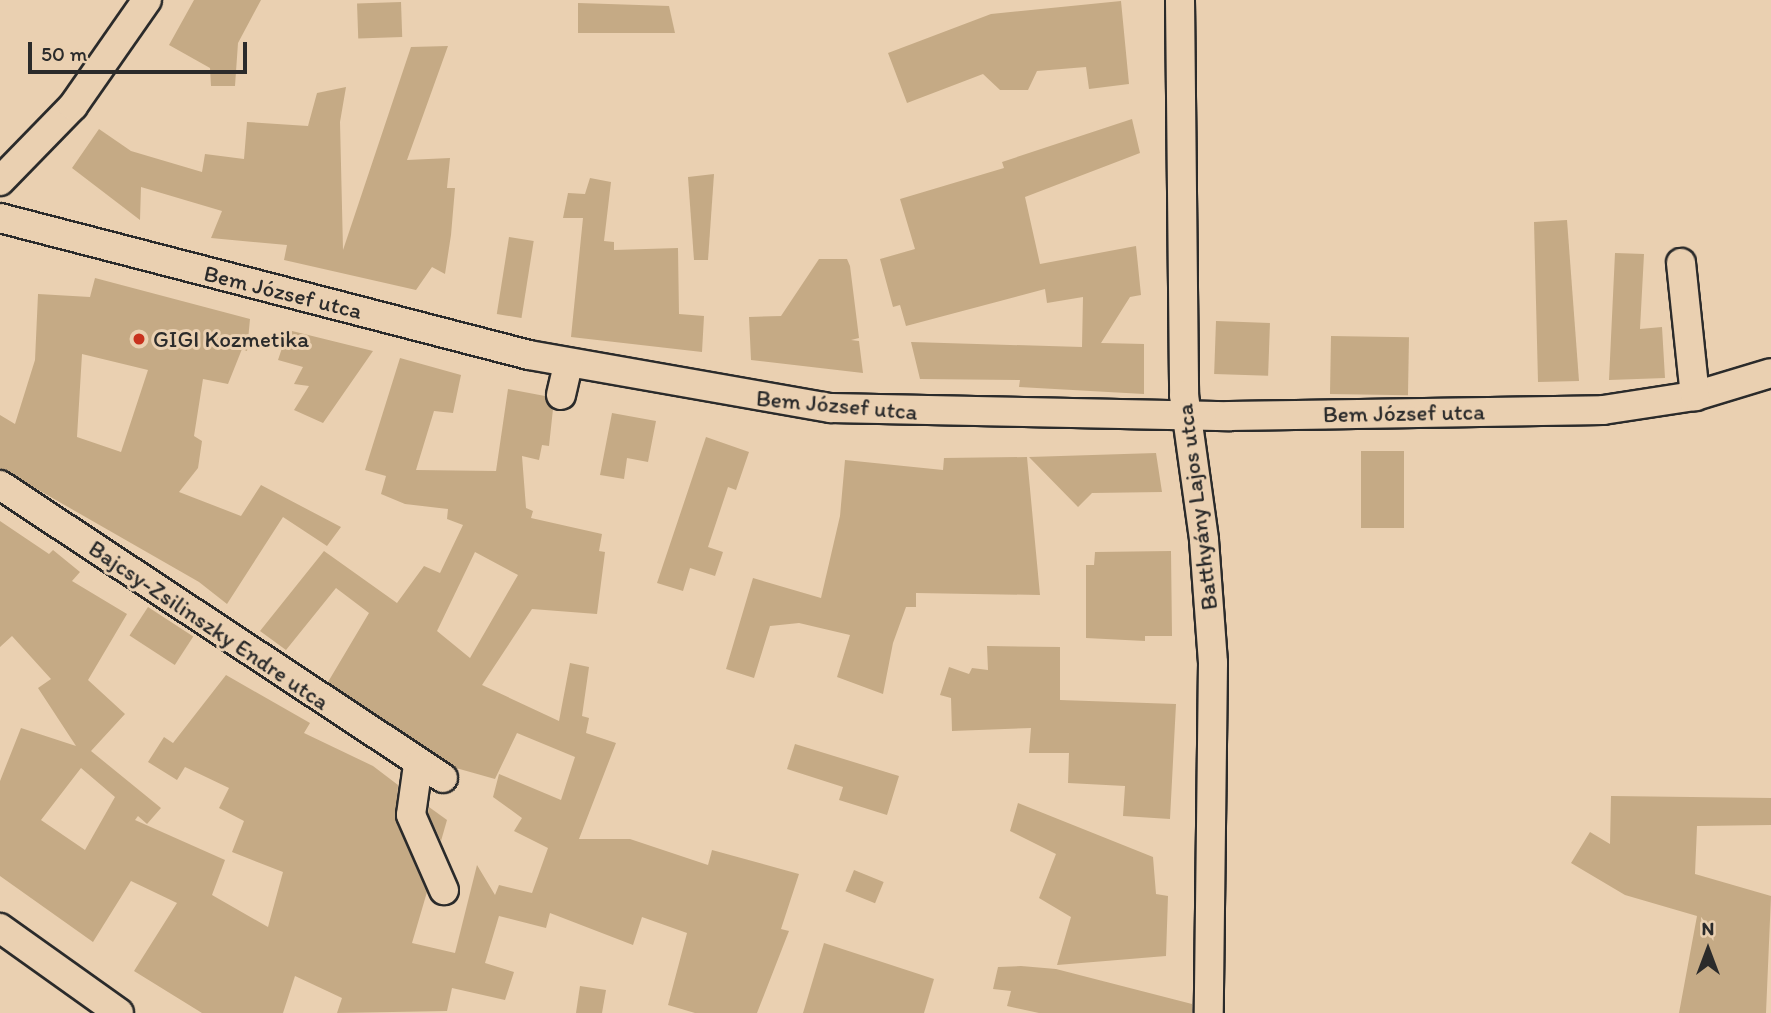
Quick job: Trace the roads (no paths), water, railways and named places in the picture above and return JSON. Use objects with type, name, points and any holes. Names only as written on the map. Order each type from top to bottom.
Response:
[{"type":"street","points":[[0,181],[73,106],[147,0]]},
{"type":"street","name":"Batthyány Lajos utca","points":[[1180,0],[1186,415],[1202,515],[1213,663],[1209,1013]]},
{"type":"street","name":"Bem József utca","points":[[0,218],[568,364],[831,408],[1186,415],[1603,410],[1695,396],[1771,373]]},
{"type":"street","points":[[1681,263],[1695,396]]},
{"type":"street","points":[[561,395],[568,364]]},
{"type":"street","name":"Bajcsy-Zsilinszky Endre utca","points":[[0,485],[418,765],[443,778]]},
{"type":"street","points":[[418,765],[411,815],[444,890]]},
{"type":"street","points":[[0,928],[119,1013]]},
{"type":"place","name":"GIGI Kozmetika","points":[[139,339]]}]
